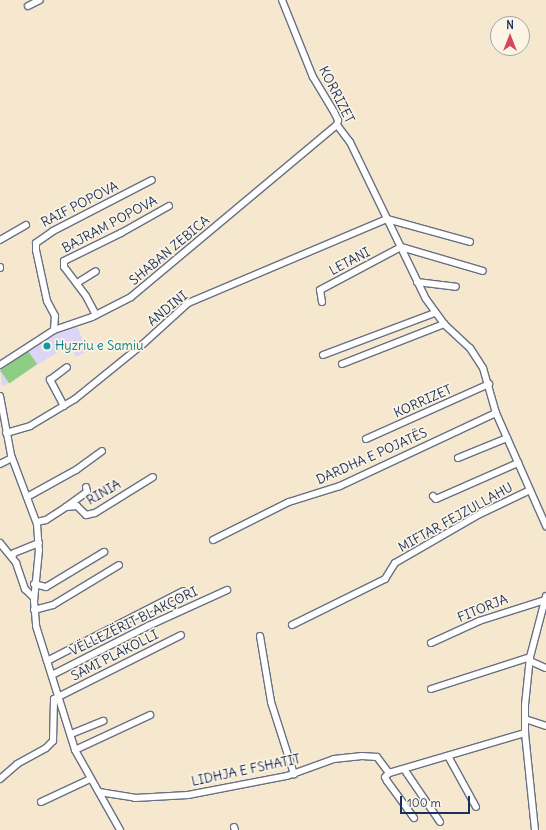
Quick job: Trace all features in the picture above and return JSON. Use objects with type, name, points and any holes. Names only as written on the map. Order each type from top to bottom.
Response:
[{"type":"street","points":[[28,6],[40,0]]},
{"type":"street","name":"KORRIZET","points":[[282,0],[313,77],[338,120],[337,125],[350,142],[417,282],[435,313],[444,324],[470,348],[483,368],[489,384],[496,413]]},
{"type":"street","name":"SHABAN ZEBICA","points":[[0,365],[54,330],[96,315],[117,305],[142,290],[337,125]]},
{"type":"street","name":"RAIF POPOVA","points":[[54,330],[55,316],[47,301],[36,250],[36,242],[53,231],[152,180]]},
{"type":"street","name":"BAJRAM POPOVA","points":[[96,315],[90,302],[64,267],[64,261],[127,230],[169,206]]},
{"type":"street","points":[[387,218],[470,242]]},
{"type":"street","name":"ANDINI","points":[[6,433],[30,426],[64,406],[117,366],[188,303],[387,218]]},
{"type":"street","points":[[0,240],[26,225]]},
{"type":"street","points":[[401,247],[483,271]]},
{"type":"street","name":"LETANI","points":[[322,302],[320,290],[401,247]]},
{"type":"street","points":[[77,283],[96,271]]},
{"type":"street","points":[[417,282],[456,288]]},
{"type":"street","points":[[323,355],[435,313]]},
{"type":"street","points":[[342,364],[444,324]]},
{"type":"street","points":[[64,406],[50,380],[67,367]]},
{"type":"street","name":"KORRIZET","points":[[366,439],[489,384]]},
{"type":"street","name":"SAMI PLAKOLLI","points":[[0,396],[12,458],[28,497],[36,522],[39,543],[34,584],[34,610],[36,626],[71,734],[74,750],[120,830]]},
{"type":"street","points":[[496,413],[546,526]]},
{"type":"street","name":"DARDHA E POJATËS","points":[[213,540],[289,502],[340,486],[496,413]]},
{"type":"street","points":[[458,458],[507,438]]},
{"type":"street","points":[[28,497],[76,470],[102,451]]},
{"type":"street","points":[[0,464],[12,458]]},
{"type":"street","points":[[433,496],[436,499],[518,463]]},
{"type":"street","name":"RINIA","points":[[66,507],[77,506],[82,514],[95,514],[153,477]]},
{"type":"street","name":"RINIA","points":[[36,522],[46,520],[66,507],[87,492],[86,487]]},
{"type":"street","name":"MIFTAR FEJZULLAHU","points":[[292,625],[385,579],[395,563],[480,514],[530,490]]},
{"type":"street","points":[[0,543],[20,569],[25,589],[34,598]]},
{"type":"street","points":[[12,557],[14,553],[39,543]]},
{"type":"street","points":[[34,584],[46,587],[104,552]]},
{"type":"street","points":[[34,610],[53,605],[119,565]]},
{"type":"street","name":"VËLLEZËRIT BLAKÇORI","points":[[52,676],[148,626],[227,590]]},
{"type":"street","points":[[47,662],[183,591]]},
{"type":"street","name":"FITORJA","points":[[431,643],[499,614],[546,599]]},
{"type":"street","name":"FITORJA","points":[[535,830],[525,733],[530,659],[546,599]]},
{"type":"street","name":"SAMI PLAKOLLI","points":[[58,696],[180,635]]},
{"type":"street","points":[[260,636],[271,702],[294,774]]},
{"type":"street","points":[[431,689],[530,659],[546,668]]},
{"type":"street","points":[[0,779],[17,764],[46,748],[53,741],[54,699],[58,696]]},
{"type":"street","points":[[74,750],[150,715]]},
{"type":"street","points":[[526,719],[546,726]]},
{"type":"street","points":[[71,734],[104,721]]},
{"type":"street","points":[[389,773],[525,733]]},
{"type":"street","name":"LIDHJA E FSHATIT","points":[[99,792],[135,798],[157,798],[188,795],[294,774],[334,759],[362,756],[377,757],[389,773],[385,777],[387,781],[414,818]]},
{"type":"street","points":[[448,756],[476,806]]},
{"type":"street","points":[[404,769],[440,822]]},
{"type":"street","points":[[41,802],[90,779]]},
{"type":"shaded area","points":[[76,325],[88,351],[76,357],[69,345],[2,387],[0,368],[53,334]]},
{"type":"green space","points":[[28,351],[37,364],[9,384],[0,371]]},
{"type":"place","name":"Hyzriu e Samiu","points":[[47,346]]}]
